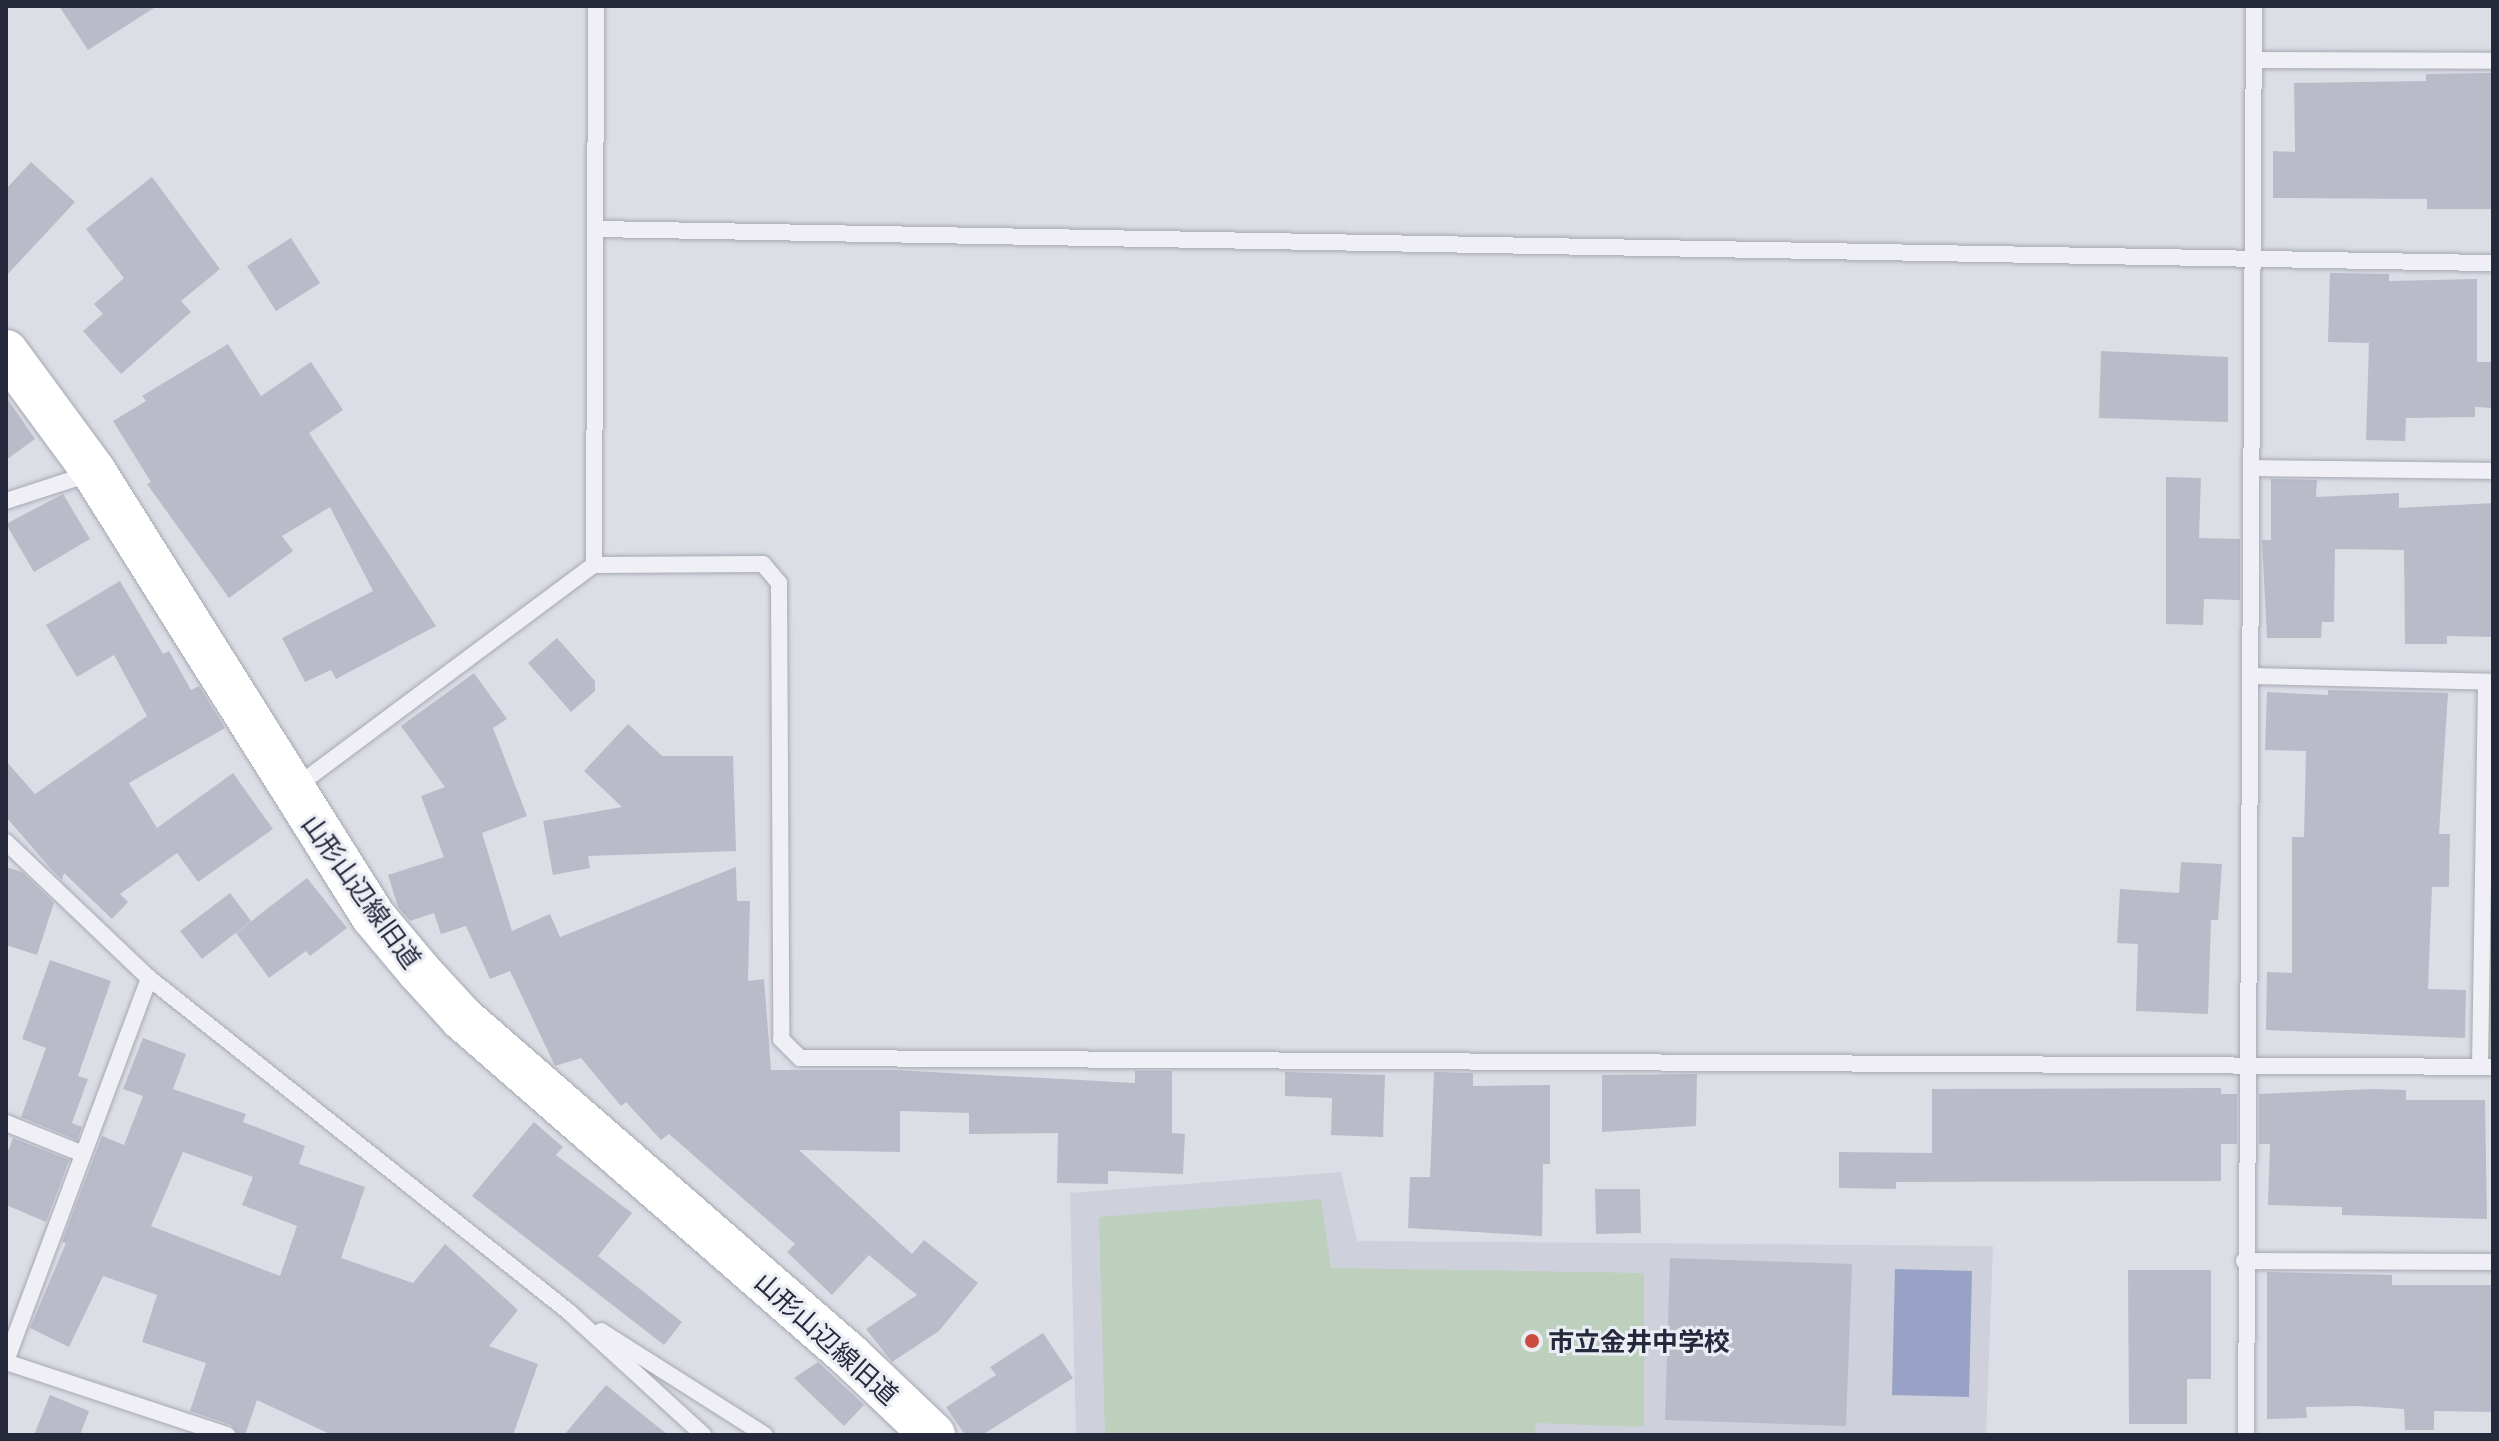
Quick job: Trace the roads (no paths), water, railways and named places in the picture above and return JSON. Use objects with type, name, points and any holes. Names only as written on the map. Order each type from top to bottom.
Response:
[{"type":"street","name":"山形山辺線旧道","points":[[6,352],[94,472],[290,791],[373,916],[462,1018],[850,1356],[933,1435]]},
{"type":"lane","points":[[594,565],[596,6]]},
{"type":"lane","points":[[2246,1435],[2244,1261],[2253,468],[2254,6]]},
{"type":"lane","points":[[2254,60],[2493,61]]},
{"type":"lane","points":[[595,229],[2493,263]]},
{"type":"lane","points":[[2253,468],[2493,471]]},
{"type":"lane","points":[[6,501],[94,472]]},
{"type":"lane","points":[[290,791],[594,565],[763,564],[779,583],[781,1039],[800,1058],[2246,1069],[2486,1067],[2490,682],[2251,676]]},
{"type":"lane","points":[[6,842],[149,978],[569,1312],[703,1435]]},
{"type":"lane","points":[[149,978],[6,1362],[227,1435]]},
{"type":"lane","points":[[6,1123],[83,1154]]},
{"type":"lane","points":[[2244,1261],[2493,1262]]},
{"type":"lane","points":[[569,1312],[765,1435]]},
{"type":"water","points":[[1895,1269],[1972,1271],[1969,1397],[1892,1395]]},
{"type":"place","name":"市立金井中学校","points":[[1532,1341]]}]
